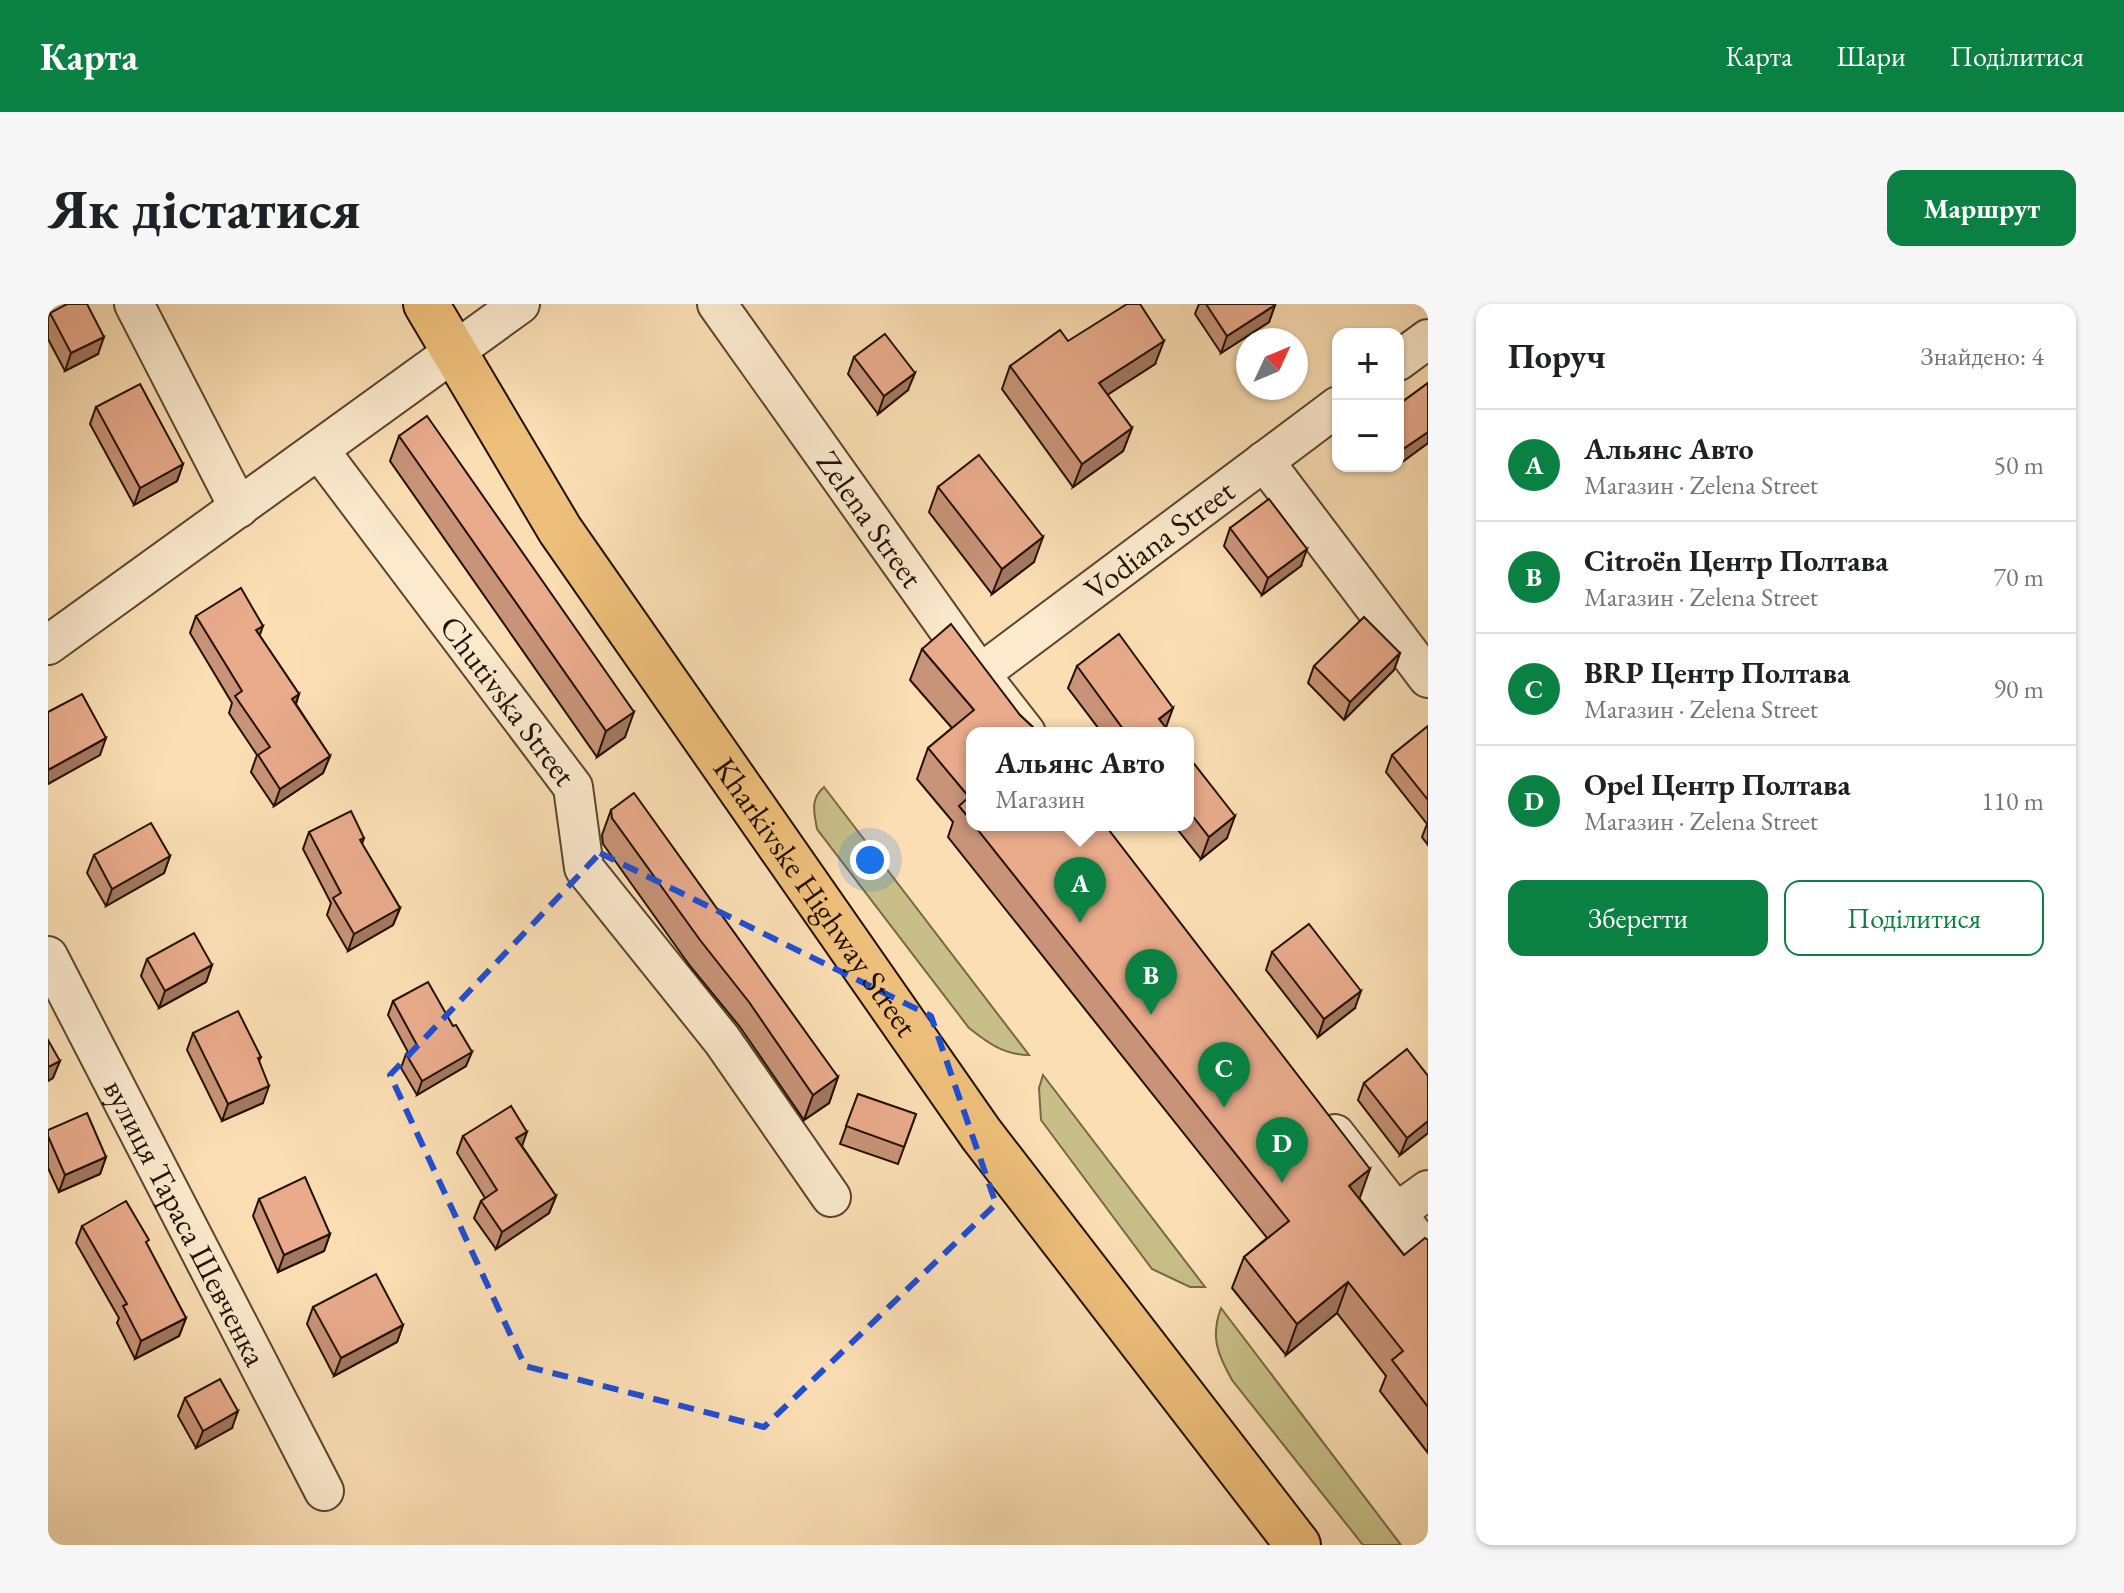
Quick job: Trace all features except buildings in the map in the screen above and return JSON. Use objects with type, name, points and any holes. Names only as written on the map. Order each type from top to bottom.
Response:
[{"type":"highway","name":"Kharkivske Highway Street","points":[[426,304],[560,530],[989,1145],[1298,1545]]},
{"type":"highway","name":"Kharkivske Highway Street","points":[[1237,1469],[1291,1545]]},
{"type":"street","points":[[134,304],[239,508]]},
{"type":"street","points":[[48,645],[520,304]]},
{"type":"street","name":"Zelena Street","points":[[717,304],[980,674],[1021,727]]},
{"type":"street","points":[[1404,357],[1428,339]]},
{"type":"street","name":"Vodiana Street","points":[[980,674],[1332,410]]},
{"type":"street","name":"Chutivska Street","points":[[319,450],[573,787],[584,868],[722,1040],[831,1197]]},
{"type":"street","points":[[1264,461],[1428,678]]},
{"type":"street","name":"вулиця Тараса Шевченка","points":[[48,956],[324,1491]]},
{"type":"street","points":[[1310,1102],[1428,1254]]},
{"type":"street","points":[[1396,1213],[1428,1190]]},
{"type":"highlighted area","points":[[600,853],[931,1016],[996,1204],[764,1427],[525,1366],[390,1075]]},
{"type":"shaded area","points":[[824,787],[1029,1055],[1004,1050],[969,1028],[817,829],[815,801]]},
{"type":"shaded area","points":[[1043,1075],[1205,1287],[1190,1287],[1152,1269],[1041,1120],[1039,1088]]},
{"type":"shaded area","points":[[1221,1308],[1401,1545],[1363,1545],[1232,1380],[1217,1346],[1216,1328]]},
{"type":"place","name":"Альянс Авто","points":[[1080,923]]},
{"type":"place","name":"Citroën Центр Полтава","points":[[1151,1015]]},
{"type":"place","name":"BRP Центр Полтава","points":[[1224,1108]]},
{"type":"place","name":"Opel Центр Полтава","points":[[1282,1183]]}]
